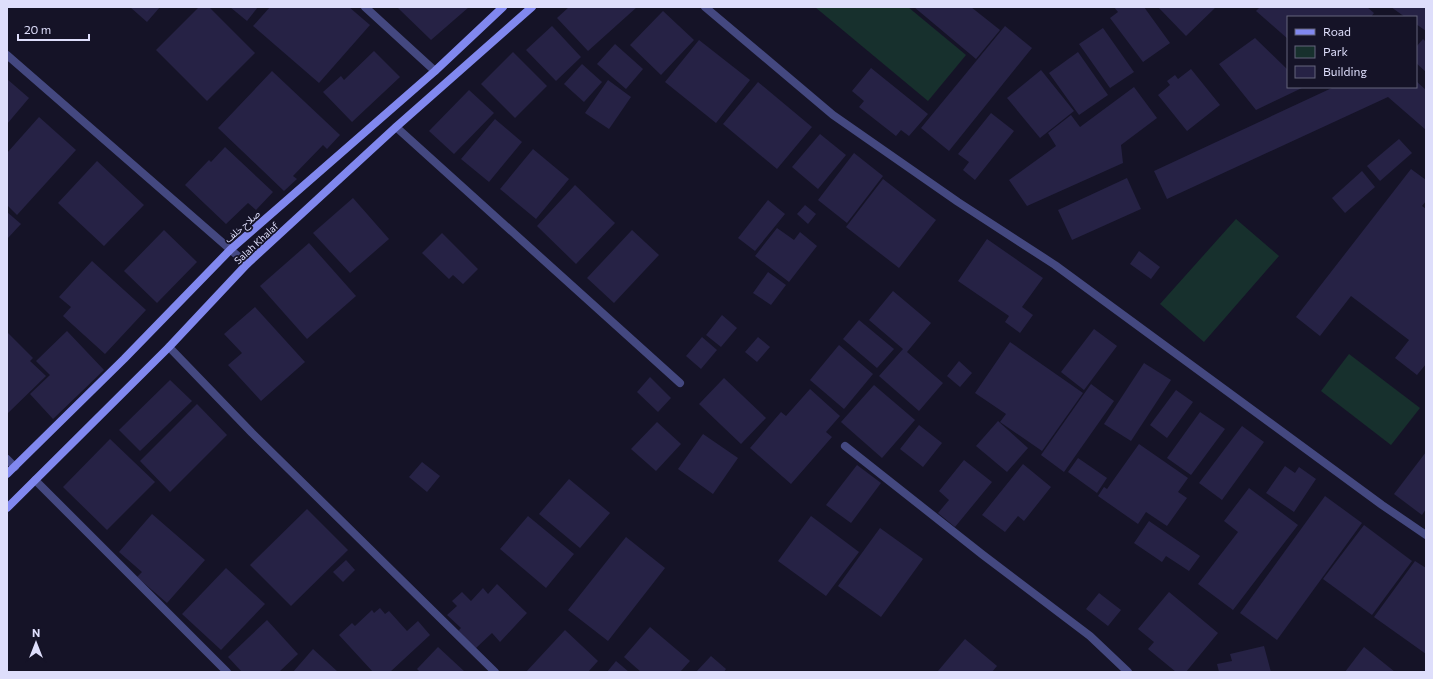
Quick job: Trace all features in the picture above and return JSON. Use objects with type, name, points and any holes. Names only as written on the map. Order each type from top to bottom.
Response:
[{"type":"main road","name":"صلاح خلف","points":[[7,474],[124,359],[231,249],[435,72],[503,7]]},
{"type":"main road","name":"Salah Khalaf","points":[[7,508],[169,347],[247,264],[396,127],[532,7]]},
{"type":"street","points":[[365,7],[435,72]]},
{"type":"street","points":[[705,7],[833,115],[958,202],[1055,265],[1426,535]]},
{"type":"street","points":[[7,55],[247,264]]},
{"type":"street","points":[[396,127],[680,383]]},
{"type":"street","points":[[169,347],[258,438],[495,672]]},
{"type":"street","points":[[845,446],[983,555],[1090,636],[1128,672]]},
{"type":"street","points":[[7,459],[15,467]]},
{"type":"street","points":[[35,480],[227,672]]},
{"type":"green space","points":[[815,7],[908,7],[966,55],[928,101]]},
{"type":"green space","points":[[1236,219],[1279,256],[1204,342],[1160,304]]},
{"type":"green space","points":[[1349,354],[1420,408],[1391,445],[1321,391]]},
{"type":"building","points":[[130,7],[160,7],[147,22]]},
{"type":"building","points":[[199,7],[209,7],[255,53],[207,101],[156,50]]},
{"type":"building","points":[[230,7],[258,7],[247,21]]},
{"type":"building","points":[[270,7],[349,7],[370,25],[319,83],[253,26]]},
{"type":"building","points":[[469,7],[431,40],[398,8]]},
{"type":"building","points":[[569,7],[637,7],[588,51],[557,18]]},
{"type":"building","points":[[914,7],[971,7],[1000,30],[976,59]]},
{"type":"building","points":[[1114,7],[1144,7],[1170,43],[1143,62],[1110,18],[1118,12]]},
{"type":"building","points":[[1158,7],[1216,7],[1186,36]]},
{"type":"building","points":[[1260,7],[1367,7],[1374,13],[1372,16],[1287,16],[1287,38],[1256,11]]},
{"type":"building","points":[[1391,7],[1426,7],[1426,31],[1417,25],[1417,16],[1404,16]]},
{"type":"building","points":[[663,11],[694,40],[661,75],[630,45]]},
{"type":"building","points":[[552,26],[581,57],[556,81],[526,50]]},
{"type":"building","points":[[1005,26],[1032,48],[949,151],[921,128]]},
{"type":"building","points":[[1103,28],[1134,72],[1110,88],[1079,44]]},
{"type":"building","points":[[1255,38],[1287,69],[1287,88],[1302,88],[1256,110],[1219,64]]},
{"type":"building","points":[[1423,39],[1426,42],[1426,72],[1417,64],[1417,46]]},
{"type":"building","points":[[699,40],[750,80],[716,123],[665,82]]},
{"type":"building","points":[[615,44],[643,69],[626,89],[597,64]]},
{"type":"building","points":[[374,51],[400,77],[352,122],[323,92],[341,76],[344,80]]},
{"type":"building","points":[[513,52],[547,86],[515,118],[481,84]]},
{"type":"building","points":[[1078,52],[1108,95],[1079,115],[1049,73]]},
{"type":"building","points":[[582,64],[602,82],[584,102],[564,84]]},
{"type":"building","points":[[871,68],[928,114],[909,136],[901,130],[896,136],[859,107],[864,101],[852,91]]},
{"type":"building","points":[[1191,69],[1220,105],[1187,131],[1158,95],[1170,85],[1167,81],[1175,75],[1178,79]]},
{"type":"building","points":[[1041,70],[1074,111],[1040,138],[1007,98]]},
{"type":"building","points":[[272,71],[340,135],[327,149],[323,145],[293,176],[297,179],[284,191],[218,128]]},
{"type":"building","points":[[7,79],[29,98],[7,124]]},
{"type":"building","points":[[608,80],[631,97],[609,129],[585,113]]},
{"type":"building","points":[[758,82],[812,127],[777,169],[723,124]]},
{"type":"building","points":[[1417,82],[1426,90],[1426,130],[1388,97],[1167,199],[1154,171],[1332,88],[1417,88]]},
{"type":"building","points":[[1134,87],[1157,118],[1121,145],[1123,163],[1027,206],[1009,180],[1056,146],[1048,133],[1071,115],[1080,127]]},
{"type":"building","points":[[469,90],[494,113],[454,154],[429,131]]},
{"type":"building","points":[[991,113],[1014,131],[975,180],[963,170],[969,162],[958,154]]},
{"type":"building","points":[[39,117],[76,150],[17,215],[7,205],[7,153]]},
{"type":"building","points":[[495,119],[522,142],[489,182],[461,159]]},
{"type":"building","points":[[820,134],[846,155],[818,189],[792,167]]},
{"type":"building","points":[[1399,139],[1412,153],[1380,181],[1367,166]]},
{"type":"building","points":[[225,147],[273,192],[256,210],[248,203],[226,224],[185,185],[209,160],[211,162]]},
{"type":"building","points":[[533,149],[569,179],[536,219],[500,189]]},
{"type":"building","points":[[854,153],[883,176],[847,223],[818,200]]},
{"type":"building","points":[[97,161],[144,205],[104,246],[58,203]]},
{"type":"building","points":[[1411,169],[1426,180],[1426,201],[1422,206],[1426,209],[1426,364],[1417,375],[1395,358],[1409,340],[1351,296],[1320,336],[1296,317]]},
{"type":"building","points":[[1362,171],[1375,187],[1345,213],[1332,198]]},
{"type":"building","points":[[1127,178],[1141,209],[1072,240],[1058,210]]},
{"type":"building","points":[[883,179],[936,220],[899,268],[846,227]]},
{"type":"building","points":[[575,185],[615,223],[576,264],[537,226]]},
{"type":"building","points":[[353,198],[389,239],[350,273],[313,233]]},
{"type":"building","points":[[768,200],[785,214],[755,251],[738,238]]},
{"type":"building","points":[[805,205],[816,214],[808,224],[797,214]]},
{"type":"building","points":[[7,212],[21,224],[7,239]]},
{"type":"building","points":[[777,228],[794,240],[800,232],[817,246],[789,282],[755,256]]},
{"type":"building","points":[[164,230],[197,262],[157,303],[124,271]]},
{"type":"building","points":[[632,230],[659,255],[614,303],[587,278]]},
{"type":"building","points":[[442,233],[478,269],[463,284],[453,275],[449,279],[422,253]]},
{"type":"building","points":[[987,239],[1043,278],[1022,307],[1033,315],[1020,333],[1005,322],[1009,316],[958,281]]},
{"type":"building","points":[[309,243],[356,296],[307,339],[260,286]]},
{"type":"building","points":[[1139,251],[1160,267],[1151,279],[1130,264]]},
{"type":"building","points":[[92,261],[146,310],[105,354],[63,316],[71,307],[59,297]]},
{"type":"building","points":[[768,272],[786,285],[771,305],[753,293]]},
{"type":"building","points":[[893,291],[931,323],[907,352],[943,383],[919,411],[879,376],[903,349],[869,320]]},
{"type":"building","points":[[255,307],[305,362],[261,401],[228,365],[242,353],[224,334]]},
{"type":"building","points":[[722,315],[737,328],[721,347],[706,335]]},
{"type":"building","points":[[859,320],[894,349],[877,368],[843,339]]},
{"type":"building","points":[[1094,329],[1117,346],[1084,390],[1061,372]]},
{"type":"building","points":[[67,331],[104,370],[53,419],[30,394],[50,375],[36,361]]},
{"type":"building","points":[[7,332],[33,358],[30,361],[46,376],[7,414]]},
{"type":"building","points":[[702,337],[717,350],[701,369],[686,356]]},
{"type":"building","points":[[758,337],[770,347],[757,362],[745,352]]},
{"type":"building","points":[[1010,342],[1083,393],[1042,451],[1000,422],[1006,414],[975,393]]},
{"type":"building","points":[[839,345],[873,374],[844,409],[810,380]]},
{"type":"building","points":[[959,361],[972,373],[960,387],[947,376]]},
{"type":"building","points":[[1144,363],[1171,380],[1131,441],[1104,424]]},
{"type":"building","points":[[650,377],[671,398],[658,412],[637,392]]},
{"type":"building","points":[[724,378],[766,418],[741,444],[699,404]]},
{"type":"building","points":[[170,380],[192,401],[140,451],[119,430]]},
{"type":"building","points":[[1091,384],[1114,401],[1064,472],[1041,455]]},
{"type":"building","points":[[874,385],[915,420],[882,458],[841,422]]},
{"type":"building","points":[[810,389],[840,416],[826,432],[832,437],[791,484],[750,448],[781,412],[786,416]]},
{"type":"building","points":[[1176,390],[1193,402],[1167,438],[1150,425]]},
{"type":"building","points":[[197,404],[227,435],[170,492],[140,461]]},
{"type":"building","points":[[1200,412],[1225,429],[1191,475],[1167,458]]},
{"type":"building","points":[[998,421],[1028,448],[1007,472],[976,446]]},
{"type":"building","points":[[657,422],[681,444],[656,471],[631,449]]},
{"type":"building","points":[[919,425],[942,443],[923,467],[900,449]]},
{"type":"building","points":[[1242,426],[1264,442],[1222,500],[1199,483]]},
{"type":"building","points":[[703,434],[738,458],[713,494],[678,469]]},
{"type":"building","points":[[110,439],[155,482],[107,530],[63,487]]},
{"type":"building","points":[[1139,444],[1188,478],[1178,492],[1187,498],[1167,526],[1146,512],[1138,524],[1098,496],[1104,487],[1107,489]]},
{"type":"building","points":[[1426,452],[1426,509],[1422,515],[1394,494]]},
{"type":"building","points":[[1078,458],[1107,478],[1097,493],[1068,472]]},
{"type":"building","points":[[964,460],[992,482],[955,527],[938,513],[949,500],[939,491]]},
{"type":"building","points":[[422,462],[440,476],[427,492],[409,477]]},
{"type":"building","points":[[1023,464],[1051,487],[1024,521],[1018,516],[1005,532],[982,515]]},
{"type":"building","points":[[857,465],[881,483],[851,523],[826,505]]},
{"type":"building","points":[[1285,466],[1295,473],[1299,467],[1316,479],[1294,512],[1266,493]]},
{"type":"building","points":[[569,479],[610,513],[580,548],[539,514]]},
{"type":"building","points":[[1249,488],[1298,525],[1233,610],[1198,584],[1238,532],[1224,521]]},
{"type":"building","points":[[1325,496],[1362,523],[1277,640],[1240,613]]},
{"type":"building","points":[[307,509],[348,550],[291,606],[250,565]]},
{"type":"building","points":[[152,514],[205,560],[167,603],[137,577],[142,572],[119,552]]},
{"type":"building","points":[[528,516],[574,554],[546,588],[500,549]]},
{"type":"building","points":[[811,516],[859,552],[826,596],[778,561]]},
{"type":"building","points":[[1149,521],[1200,556],[1189,571],[1166,556],[1162,562],[1134,543]]},
{"type":"building","points":[[1364,525],[1412,561],[1372,615],[1323,579]]},
{"type":"building","points":[[880,528],[923,559],[881,617],[838,586]]},
{"type":"building","points":[[626,537],[665,568],[608,641],[568,610]]},
{"type":"building","points":[[346,560],[355,570],[343,582],[333,572]]},
{"type":"building","points":[[1415,561],[1426,568],[1426,654],[1374,617]]},
{"type":"building","points":[[226,568],[265,604],[221,650],[182,614]]},
{"type":"building","points":[[497,584],[527,613],[500,642],[492,633],[476,648],[458,631],[461,628],[447,615],[457,606],[452,601],[462,592],[471,601],[483,588],[488,594]]},
{"type":"building","points":[[1169,592],[1218,633],[1186,672],[1176,672],[1148,649],[1154,642],[1138,629]]},
{"type":"building","points":[[1099,593],[1121,610],[1108,626],[1086,609]]},
{"type":"building","points":[[380,608],[385,614],[389,611],[407,631],[418,621],[430,635],[390,672],[373,672],[339,635],[352,623],[355,626],[372,610],[374,613]]},
{"type":"building","points":[[267,620],[298,654],[279,672],[242,672],[228,657]]},
{"type":"building","points":[[650,627],[690,661],[680,672],[641,672],[624,657]]},
{"type":"building","points":[[565,630],[598,661],[588,672],[526,672]]},
{"type":"building","points":[[965,639],[997,666],[992,672],[938,671]]},
{"type":"building","points":[[1264,646],[1271,672],[1219,672],[1217,664],[1232,661],[1230,654]]},
{"type":"building","points":[[438,647],[465,672],[420,672],[417,669]]},
{"type":"building","points":[[1364,647],[1395,672],[1345,672]]},
{"type":"building","points":[[313,649],[338,672],[293,672]]},
{"type":"building","points":[[711,656],[726,669],[724,672],[696,672]]},
{"type":"building","points":[[616,661],[629,672],[607,672]]}]
